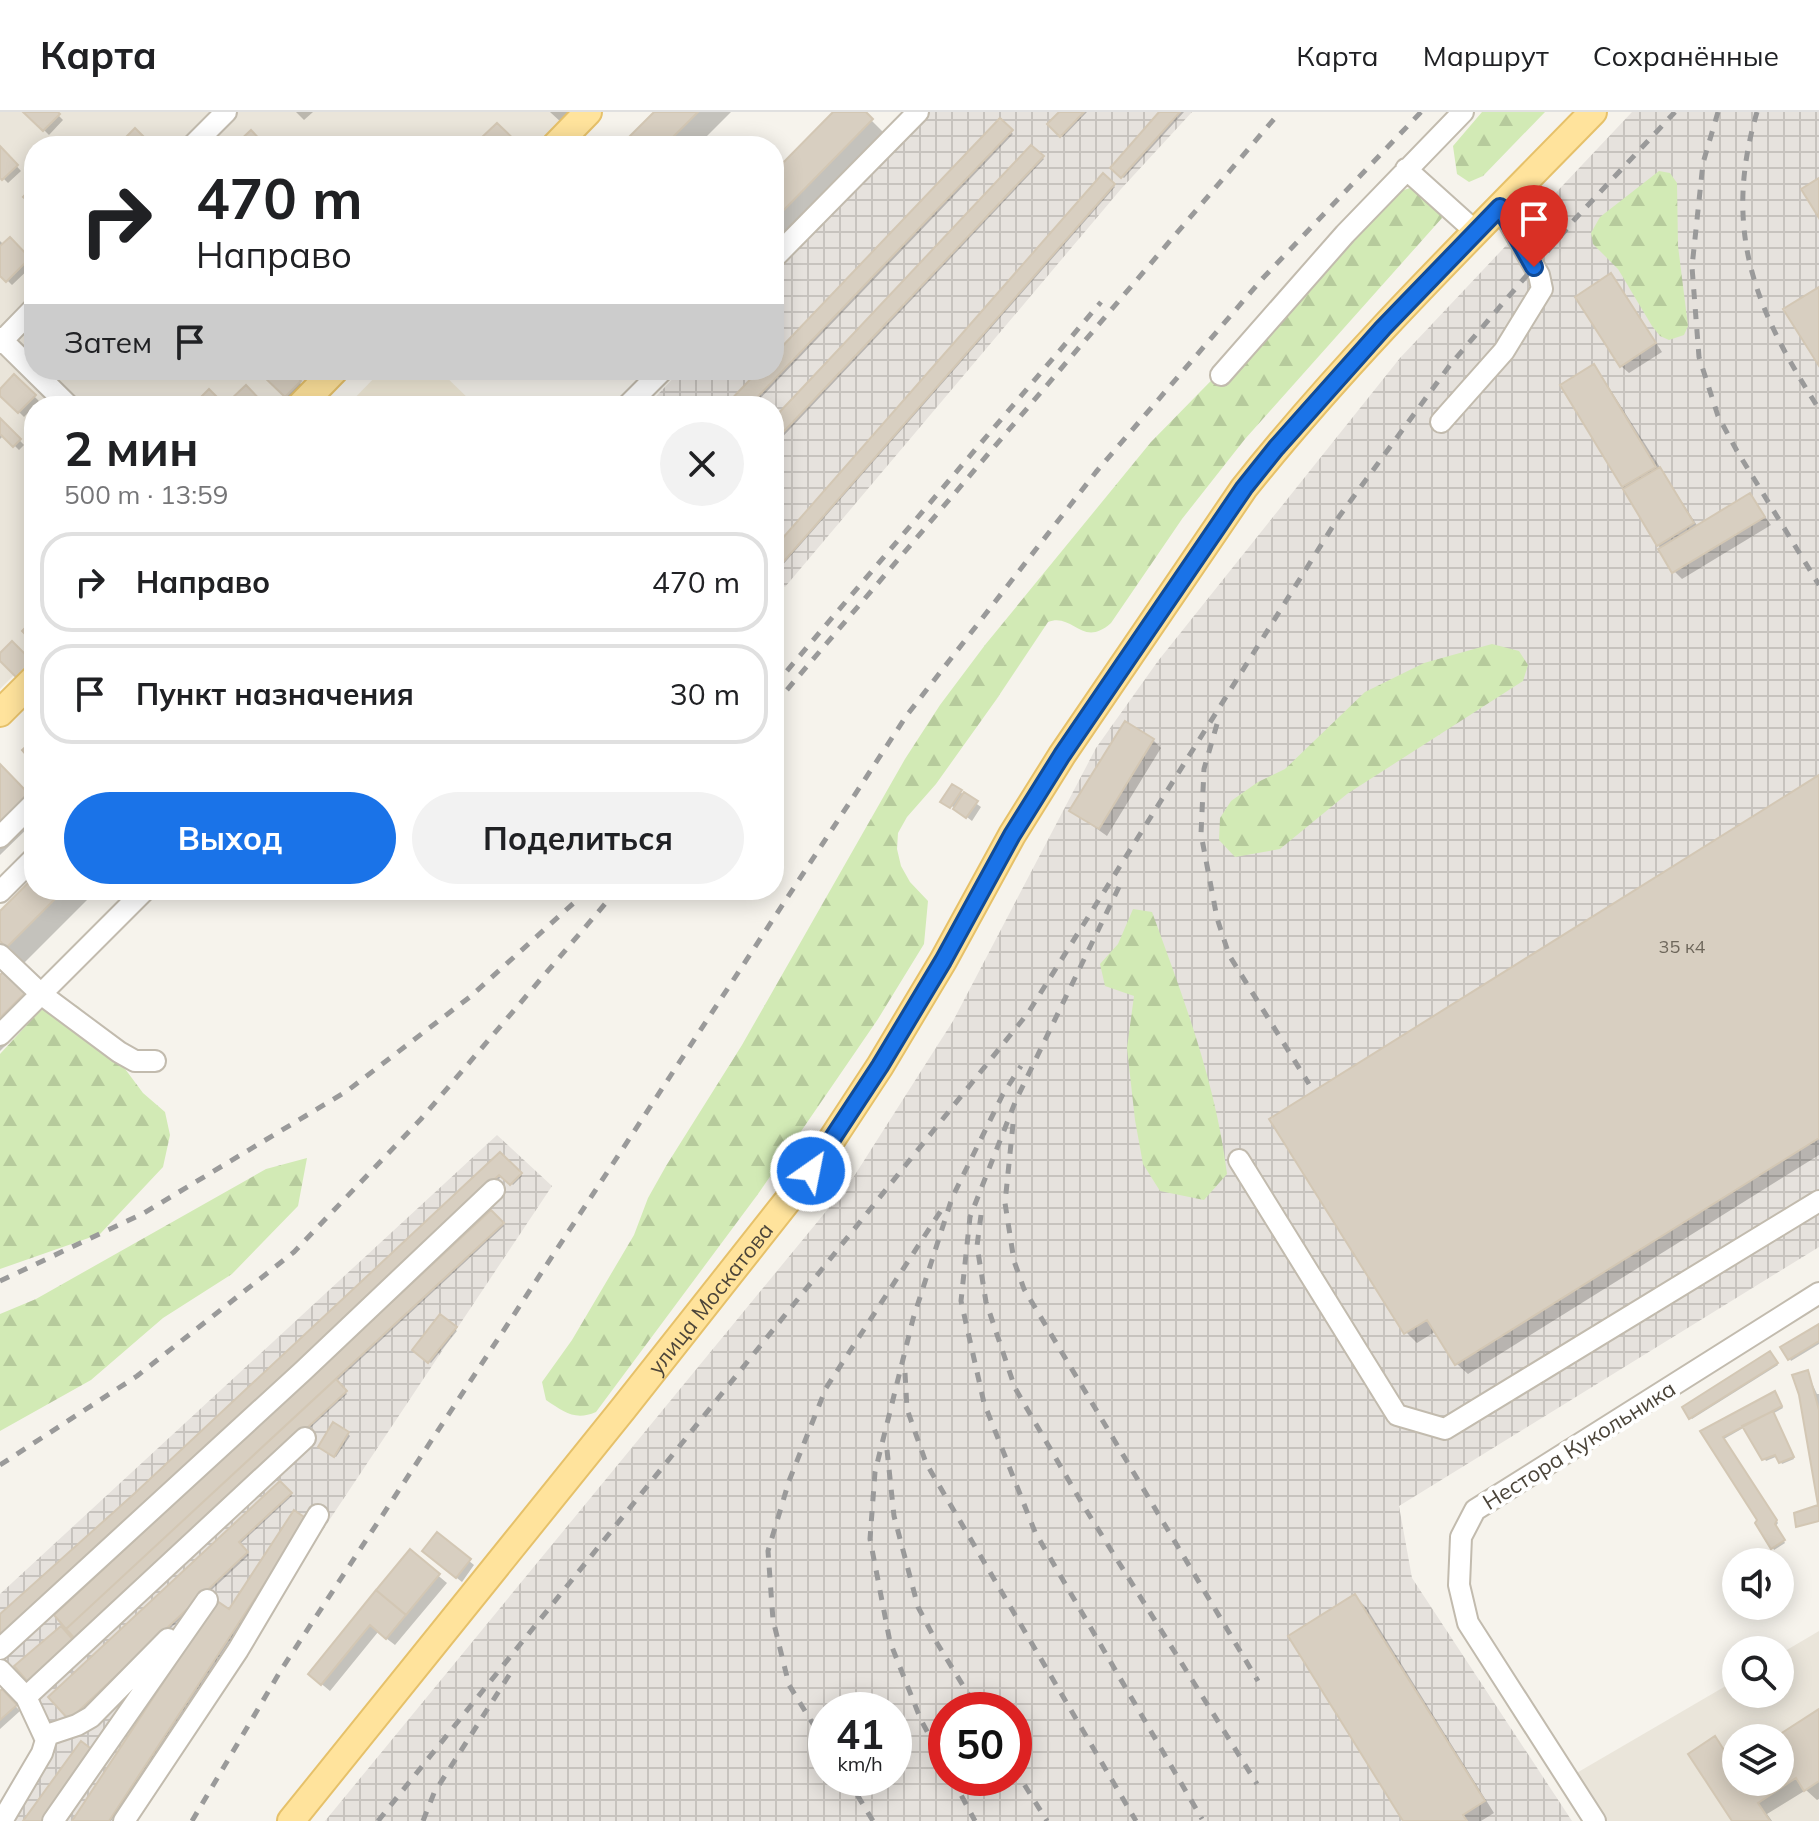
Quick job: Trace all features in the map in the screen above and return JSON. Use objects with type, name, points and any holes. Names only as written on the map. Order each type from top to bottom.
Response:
[{"type":"main road","points":[[565,136],[588,112]]},
{"type":"main road","name":"улица Москатова","points":[[291,1821],[811,1171],[880,1066],[943,961],[1012,835],[1062,755],[1244,488],[1383,328],[1593,112]]},
{"type":"main road","points":[[310,396],[325,380]]},
{"type":"main road","points":[[0,713],[24,692]]},
{"type":"street","points":[[202,136],[226,112]]},
{"type":"street","points":[[784,248],[918,112]]},
{"type":"street","points":[[1221,375],[1288,297],[1463,112]]},
{"type":"street","points":[[1406,169],[1476,232]]},
{"type":"street","points":[[1441,422],[1504,351],[1542,289],[1539,275],[1500,207]]},
{"type":"street","points":[[24,318],[1,340],[24,362]]},
{"type":"street","points":[[42,380],[59,396]]},
{"type":"street","points":[[637,396],[653,380]]},
{"type":"street","points":[[0,837],[24,813]]},
{"type":"street","points":[[0,892],[24,868]]},
{"type":"street","points":[[0,1035],[135,900]]},
{"type":"street","points":[[0,955],[41,994],[119,1052],[135,1061],[155,1061]]},
{"type":"street","points":[[1239,1160],[1397,1415],[1445,1429],[1819,1201]]},
{"type":"street","points":[[0,1649],[303,1371],[494,1190]]},
{"type":"street","name":"Нестора Кукольника","points":[[1595,1821],[1468,1623],[1459,1585],[1461,1537],[1475,1510],[1819,1293]]},
{"type":"street","points":[[26,1697],[305,1438]]},
{"type":"street","points":[[124,1821],[238,1650],[318,1515]]},
{"type":"street","points":[[44,1736],[91,1717],[207,1600],[53,1821]]},
{"type":"street","points":[[0,1670],[26,1697],[46,1740],[42,1753],[2,1821]]},
{"type":"shaded area","points":[[0,112],[574,112],[550,136],[24,136],[24,380],[307,380],[291,396],[24,396],[24,665],[0,689]]},
{"type":"shaded area","points":[[929,112],[1192,112],[1121,189],[785,587],[784,396],[656,396],[672,380],[784,380],[784,263]]},
{"type":"shaded area","points":[[1632,112],[1819,112],[1819,1247],[1399,1506],[1412,1578],[1572,1821],[325,1821],[851,1181],[953,1021],[1096,748],[1158,661],[1400,358]]},
{"type":"shaded area","points":[[372,380],[449,380],[466,396],[357,396]]},
{"type":"shaded area","points":[[497,1135],[552,1186],[330,1519],[135,1821],[0,1821],[0,1809],[35,1746],[24,1707],[0,1682],[0,1594]]},
{"type":"shaded area","points":[[1819,1631],[1819,1821],[1594,1821],[1568,1778],[1722,1688],[1722,1708],[1794,1708],[1794,1646]]},
{"type":"green space","points":[[1482,112],[1545,112],[1483,176],[1469,182],[1457,174],[1453,146]]},
{"type":"green space","points":[[1659,171],[1670,173],[1677,183],[1678,246],[1688,326],[1684,335],[1669,340],[1660,336],[1652,326],[1618,269],[1593,244],[1591,233],[1600,217]]},
{"type":"green space","points":[[1410,188],[1439,210],[1442,218],[1245,439],[1182,519],[1111,623],[1092,632],[1057,620],[1048,622],[936,784],[907,817],[898,833],[897,849],[901,866],[910,882],[928,901],[924,944],[878,1019],[758,1194],[596,1412],[576,1415],[546,1400],[542,1382],[572,1340],[634,1235],[648,1198],[666,1166],[742,1045],[905,759],[940,705],[985,645],[1151,442],[1395,193]]},
{"type":"green space","points":[[1492,644],[1519,651],[1528,665],[1523,681],[1347,794],[1280,849],[1235,857],[1219,840],[1220,818],[1231,801],[1258,782],[1285,769],[1365,692],[1424,663]]},
{"type":"green space","points":[[1133,909],[1152,912],[1207,1074],[1227,1174],[1204,1200],[1160,1191],[1143,1164],[1127,1048],[1134,996],[1105,986],[1100,964],[1118,944]]},
{"type":"green space","points":[[59,995],[79,1007],[143,1093],[165,1112],[170,1135],[163,1167],[100,1234],[0,1269],[0,1054]]},
{"type":"green space","points":[[307,1158],[298,1206],[232,1274],[163,1318],[91,1380],[0,1431],[0,1314],[36,1299],[266,1169]]},
{"type":"building","points":[[23,112],[58,112],[60,114],[43,131]]},
{"type":"building","points":[[654,112],[698,112],[674,136],[630,136]]},
{"type":"building","points":[[833,112],[866,112],[873,119],[784,210],[784,162]]},
{"type":"building","points":[[1059,112],[1084,112],[1060,137],[1047,124]]},
{"type":"building","points":[[1159,112],[1180,112],[1121,178],[1110,168]]},
{"type":"building","points":[[1000,118],[1013,130],[784,369],[784,345]]},
{"type":"building","points":[[497,123],[511,136],[483,136]]},
{"type":"building","points":[[135,128],[143,136],[127,136]]},
{"type":"building","points":[[1031,145],[1044,156],[784,431],[784,407]]},
{"type":"building","points":[[0,146],[18,165],[2,180],[0,178]]},
{"type":"building","points":[[1103,173],[1115,184],[784,561],[784,537]]},
{"type":"building","points":[[1819,178],[1819,218],[1801,189]]},
{"type":"building","points":[[10,237],[24,252],[24,264],[6,282],[0,276],[0,246]]},
{"type":"building","points":[[1611,273],[1656,343],[1620,367],[1575,297]]},
{"type":"building","points":[[1819,287],[1819,366],[1783,309]]},
{"type":"building","points":[[1594,364],[1656,467],[1622,487],[1560,385]]},
{"type":"building","points":[[14,374],[36,395],[24,396],[24,407],[18,413],[0,396],[0,389]]},
{"type":"building","points":[[267,380],[301,381],[284,396]]},
{"type":"building","points":[[750,380],[774,380],[759,396],[734,396]]},
{"type":"building","points":[[246,385],[256,396],[234,396]]},
{"type":"building","points":[[209,389],[216,396],[202,396]]},
{"type":"building","points":[[0,418],[21,439],[13,447],[0,434]]},
{"type":"building","points":[[1660,467],[1694,523],[1657,546],[1623,489]]},
{"type":"building","points":[[1750,493],[1765,517],[1672,573],[1658,549]]},
{"type":"building","points":[[12,641],[24,653],[24,671],[17,678],[0,661],[0,653]]},
{"type":"building","points":[[1125,721],[1154,739],[1099,829],[1069,811]]},
{"type":"building","points":[[0,764],[24,789],[24,799],[0,822]]},
{"type":"building","points":[[1819,775],[1819,1138],[1455,1365],[1427,1320],[1404,1334],[1269,1119]]},
{"type":"building","points":[[952,784],[962,790],[950,808],[940,802]]},
{"type":"building","points":[[964,792],[978,801],[966,818],[953,809]]},
{"type":"building","points":[[24,887],[24,900],[54,900],[6,948],[0,941],[0,911]]},
{"type":"building","points":[[4,971],[26,992],[0,1018],[0,975]]},
{"type":"building","points":[[500,1152],[522,1173],[510,1185],[499,1175],[146,1505],[0,1636],[0,1614],[135,1493]]},
{"type":"building","points":[[491,1210],[504,1223],[66,1629],[54,1615]]},
{"type":"building","points":[[440,1314],[457,1327],[428,1363],[412,1350]]},
{"type":"building","points":[[1819,1324],[1819,1341],[1788,1360],[1780,1347]]},
{"type":"building","points":[[1770,1351],[1778,1363],[1689,1419],[1682,1407]]},
{"type":"building","points":[[1808,1370],[1819,1410],[1819,1521],[1796,1527],[1794,1513],[1818,1505],[1799,1395],[1792,1375]]},
{"type":"building","points":[[336,1379],[347,1391],[77,1641],[66,1629]]},
{"type":"building","points":[[1775,1391],[1782,1406],[1723,1437],[1777,1520],[1775,1524],[1785,1540],[1770,1548],[1755,1523],[1757,1520],[1700,1431]]},
{"type":"building","points":[[1773,1411],[1794,1457],[1779,1463],[1775,1455],[1762,1460],[1742,1426]]},
{"type":"building","points":[[333,1422],[349,1432],[334,1457],[318,1447]]},
{"type":"building","points":[[280,1481],[292,1493],[239,1542],[248,1552],[69,1720],[48,1697]]},
{"type":"building","points":[[294,1510],[307,1519],[109,1821],[72,1821],[217,1601],[229,1609]]},
{"type":"building","points":[[437,1532],[471,1559],[456,1578],[422,1551]]},
{"type":"building","points":[[410,1549],[440,1574],[406,1615],[376,1590]]},
{"type":"building","points":[[376,1590],[406,1615],[386,1639],[370,1625],[321,1685],[308,1674]]},
{"type":"building","points":[[1355,1594],[1485,1801],[1463,1815],[1467,1821],[1403,1821],[1288,1636]]},
{"type":"building","points":[[61,1626],[75,1642],[28,1682],[14,1666]]},
{"type":"building","points":[[2,1689],[17,1705],[0,1720],[0,1691]]},
{"type":"building","points":[[1819,1709],[1819,1781],[1804,1791],[1794,1779],[1794,1725]]},
{"type":"building","points":[[1715,1736],[1722,1747],[1722,1796],[1769,1796],[1758,1803],[1770,1821],[1732,1821],[1688,1754]]},
{"type":"building","points":[[81,1741],[94,1751],[43,1821],[23,1821]]},
{"type":"railway","points":[[784,693],[1280,112]]},
{"type":"railway","points":[[192,1821],[281,1670],[907,715],[1096,472],[1263,278],[1421,112]]},
{"type":"railway","points":[[378,1821],[1028,1013],[1338,518],[1450,365],[1575,219],[1675,112]]},
{"type":"railway","points":[[1718,112],[1703,163],[1692,267],[1699,357],[1718,416],[1819,585]]},
{"type":"railway","points":[[1757,112],[1747,155],[1743,195],[1744,232],[1751,268],[1777,337],[1819,409]]},
{"type":"railway","points":[[784,674],[1101,302]]},
{"type":"railway","points":[[1217,724],[1204,769],[1201,834],[1217,918],[1229,955],[1309,1084]]},
{"type":"railway","points":[[1119,887],[1016,1100],[970,1217],[961,1301],[984,1403],[1035,1532],[1202,1819]]},
{"type":"railway","points":[[0,1281],[144,1213],[347,1091],[471,996],[577,900]]},
{"type":"railway","points":[[0,1465],[137,1376],[294,1252],[421,1119],[608,900]]},
{"type":"railway","points":[[928,1733],[890,1642],[870,1539],[875,1472],[913,1319],[952,1198],[1003,1094],[1021,1066]]},
{"type":"railway","points":[[1013,1124],[1005,1203],[1014,1261],[1024,1289],[1258,1681]]},
{"type":"railway","points":[[808,1716],[789,1685],[773,1620],[768,1551],[789,1481],[826,1388],[942,1209]]},
{"type":"railway","points":[[981,1215],[977,1246],[986,1302],[1015,1388],[1083,1505],[1257,1784]]},
{"type":"railway","points":[[905,1373],[907,1409],[926,1463],[1136,1821]]},
{"type":"railway","points":[[887,1450],[894,1516],[918,1607],[967,1692]]},
{"type":"railway","points":[[423,1821],[434,1793],[513,1669]]},
{"type":"railway","points":[[858,1796],[873,1821]]},
{"type":"railway","points":[[962,1796],[975,1821]]},
{"type":"railway","points":[[1031,1796],[1047,1821]]},
{"type":"route","points":[[811,1171],[880,1066],[943,961],[1012,835],[1062,755],[1244,488],[1383,328],[1500,207],[1534,267]]}]
